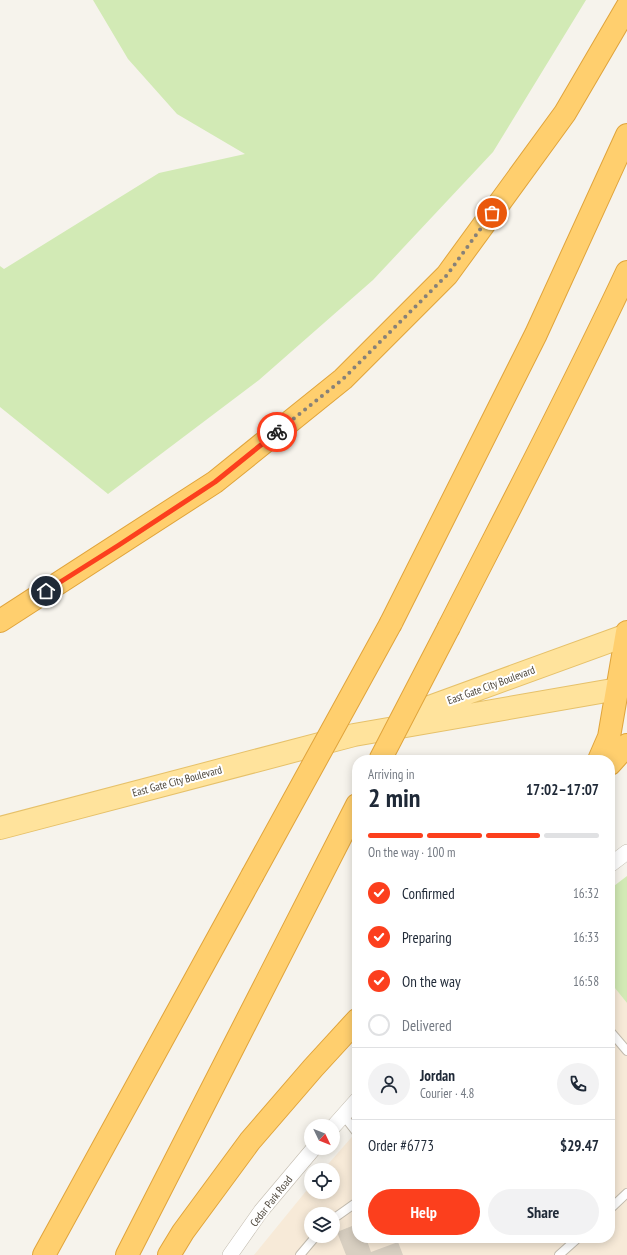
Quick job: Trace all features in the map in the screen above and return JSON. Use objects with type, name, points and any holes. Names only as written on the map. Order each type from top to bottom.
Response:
[{"type":"highway","points":[[0,621],[215,482],[343,379],[447,275],[565,113],[627,7]]},
{"type":"highway","points":[[44,1255],[391,624],[536,334],[627,135]]},
{"type":"highway","points":[[383,755],[541,448],[600,330],[627,272]]},
{"type":"highway","points":[[601,755],[609,737],[622,687],[627,634]]},
{"type":"highway","points":[[615,758],[627,745]]},
{"type":"highway","points":[[127,1255],[352,815]]},
{"type":"highway","points":[[169,1255],[183,1232],[250,1141],[352,1025]]},
{"type":"main road","name":"East Gate City Boulevard","points":[[354,735],[627,634]]},
{"type":"main road","name":"East Gate City Boulevard","points":[[0,828],[354,735],[622,687]]},
{"type":"street","points":[[615,861],[627,852]]},
{"type":"street","points":[[340,1119],[352,1105]]},
{"type":"street","name":"Cedar Park Road","points":[[230,1255],[261,1211],[308,1155]]},
{"type":"lane","points":[[615,1037],[627,1051]]},
{"type":"lane","points":[[343,1115],[352,1127]]},
{"type":"lane","points":[[615,1204],[627,1193]]},
{"type":"lane","points":[[340,1214],[352,1206]]},
{"type":"lane","points":[[300,1255],[310,1243]]},
{"type":"lane","points":[[559,1255],[572,1243]]},
{"type":"shaded area","points":[[615,988],[627,1003],[627,1255],[254,1255],[304,1194],[304,1199],[340,1199],[340,1163],[329,1163],[336,1155],[340,1155],[340,1150],[352,1137],[352,1243],[615,1243]]},
{"type":"green space","points":[[93,0],[586,0],[493,152],[373,280],[259,380],[108,494],[0,407],[0,266],[4,269],[159,173],[245,154],[177,114],[128,59]]},
{"type":"green space","points":[[627,876],[627,1003],[615,988],[615,885]]},
{"type":"building","points":[[352,1226],[352,1243],[368,1243],[371,1252],[398,1243],[403,1255],[346,1255],[340,1240],[340,1231]]},
{"type":"way so far","points":[[277,432],[343,379],[447,275],[492,213]]},
{"type":"route","points":[[46,591],[215,482],[277,432]]}]
